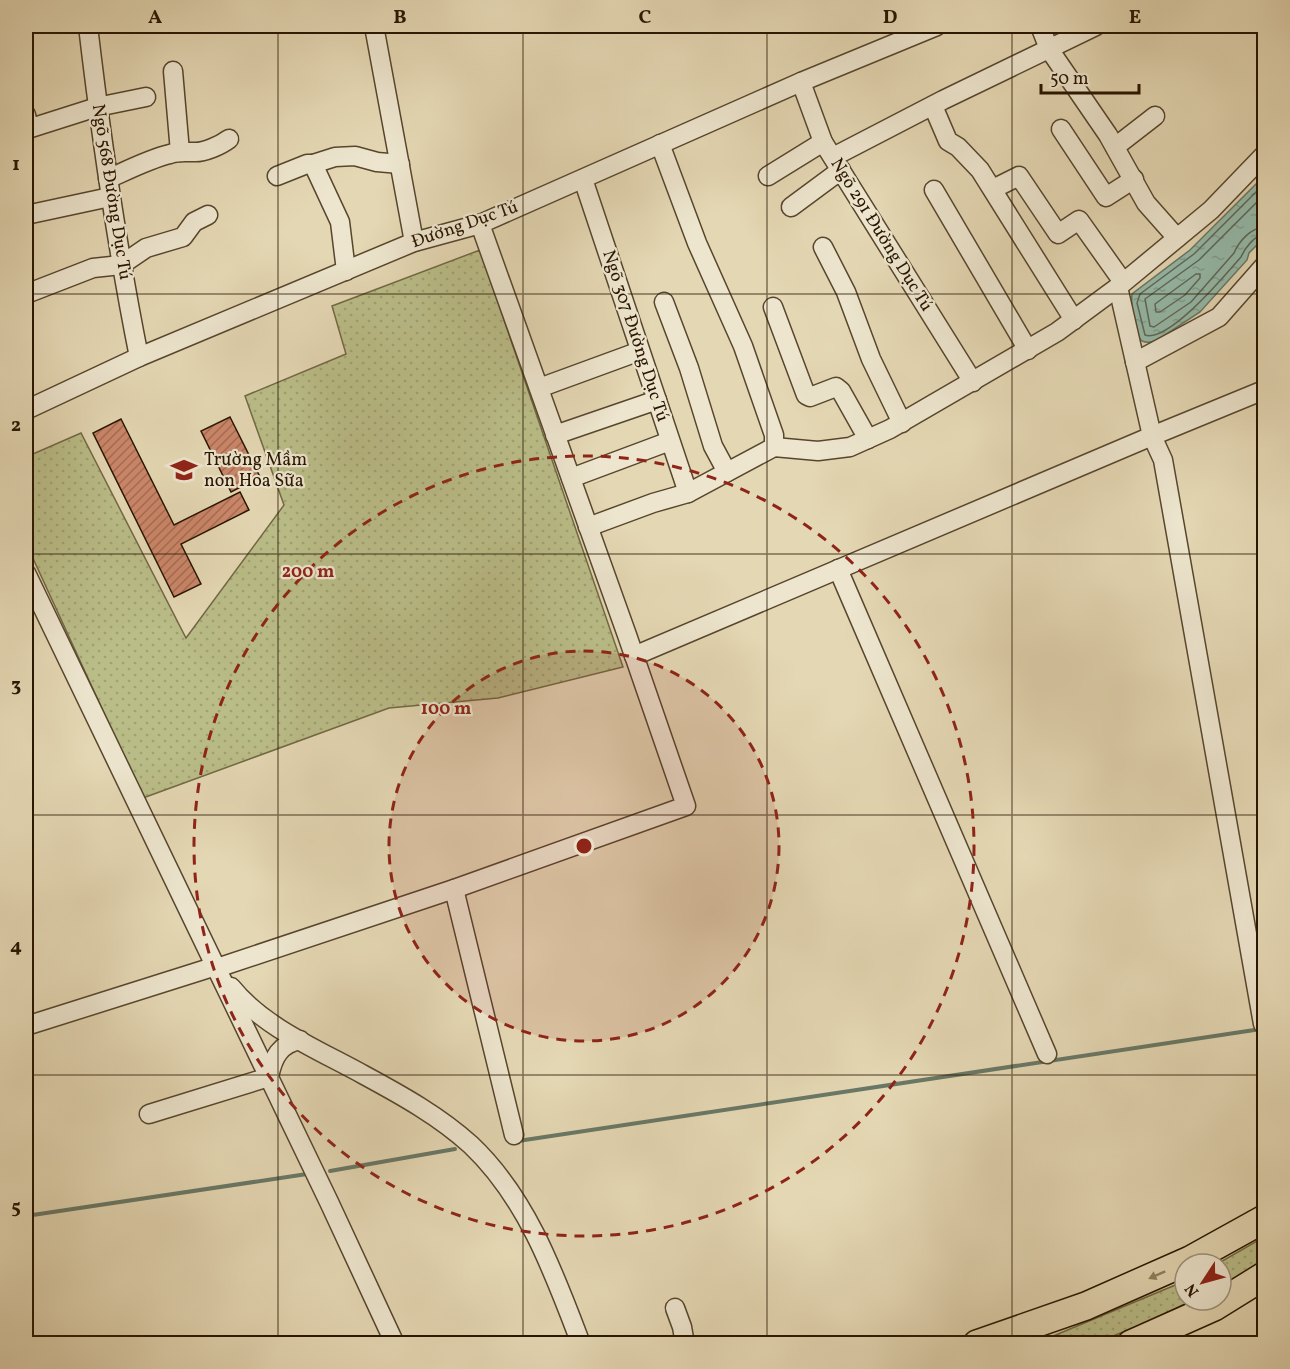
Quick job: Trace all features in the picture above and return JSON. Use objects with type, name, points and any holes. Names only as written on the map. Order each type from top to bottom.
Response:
[{"type":"highway","points":[[976,1344],[1086,1306],[1190,1260],[1264,1219]]},
{"type":"highway","points":[[1131,1344],[1214,1307],[1264,1276]]},
{"type":"street","name":"Ngõ 568 Đường Dục Tú","points":[[88,26],[110,197],[139,357]]},
{"type":"street","points":[[374,26],[414,242]]},
{"type":"street","name":"Đường Dục Tú","points":[[26,410],[139,357],[414,242],[480,224],[801,82],[937,26]]},
{"type":"street","points":[[1040,26],[1049,49],[1115,147],[1146,203],[1177,238]]},
{"type":"street","points":[[791,207],[837,164],[933,106],[1096,26]]},
{"type":"street","points":[[173,71],[180,152]]},
{"type":"street","name":"Ngõ 291 Đường Dục Tú","points":[[801,82],[823,142],[973,382]]},
{"type":"street","points":[[26,115],[29,128],[31,128],[98,107],[146,97]]},
{"type":"street","points":[[933,106],[948,141],[967,156],[993,189],[1074,320]]},
{"type":"street","points":[[1115,147],[1155,116]]},
{"type":"street","points":[[1061,129],[1106,197],[1134,179]]},
{"type":"street","points":[[108,178],[168,154],[201,151],[222,144],[229,139]]},
{"type":"street","points":[[768,176],[823,142]]},
{"type":"street","points":[[660,144],[697,243],[743,346],[774,435],[774,447]]},
{"type":"street","points":[[588,526],[688,493],[774,447],[818,451],[850,447],[902,423],[1028,350],[1074,320],[1211,210],[1264,155]]},
{"type":"street","points":[[277,176],[307,164],[335,157],[355,156],[377,162],[400,164]]},
{"type":"street","points":[[313,164],[340,222],[346,271]]},
{"type":"street","points":[[993,189],[1019,176],[1058,234],[1079,220],[1120,285],[1152,436],[1163,460],[1263,1024]]},
{"type":"street","name":"Ngõ 307 Đường Dục Tú","points":[[583,178],[688,493]]},
{"type":"street","points":[[934,190],[1028,350]]},
{"type":"street","points":[[26,214],[110,197]]},
{"type":"street","points":[[26,294],[93,268],[121,265],[146,248],[183,237],[194,222],[208,215]]},
{"type":"street","points":[[26,1026],[454,889],[686,806],[480,224]]},
{"type":"street","points":[[823,248],[846,292],[871,359],[902,423]]},
{"type":"street","points":[[1135,362],[1219,317],[1264,266]]},
{"type":"street","points":[[664,302],[689,368],[713,446],[727,472]]},
{"type":"street","points":[[773,307],[806,395],[810,397],[836,387],[868,439]]},
{"type":"street","points":[[539,388],[640,351]]},
{"type":"street","points":[[634,656],[1264,390]]},
{"type":"street","points":[[555,435],[657,400]]},
{"type":"street","points":[[571,478],[670,441]]},
{"type":"street","points":[[838,569],[1047,1054]]},
{"type":"street","points":[[26,573],[395,1344]]},
{"type":"street","points":[[454,889],[514,1134]]},
{"type":"street","points":[[216,967],[239,997],[267,1020],[407,1099],[472,1146],[523,1210],[581,1344]]},
{"type":"street","points":[[269,1077],[272,1063],[278,1052],[288,1043],[300,1040]]},
{"type":"street","points":[[149,1114],[269,1077]]},
{"type":"street","points":[[675,1308],[685,1344]]},
{"type":"green space","points":[[480,250],[623,667],[498,698],[389,708],[143,798],[26,543],[26,457],[81,433],[186,638],[284,505],[245,396],[346,354],[332,306]]},
{"type":"green space","points":[[1264,1237],[1264,1262],[1233,1279],[1233,1255]]},
{"type":"green space","points":[[1173,1286],[1173,1310],[1150,1321],[1096,1343],[1034,1344]]},
{"type":"water","points":[[1264,176],[1264,238],[1200,312],[1156,341],[1142,341],[1135,326],[1132,294],[1190,250]]},
{"type":"building","points":[[230,417],[260,477],[231,492],[201,431]]},
{"type":"building","points":[[121,419],[174,525],[240,492],[249,510],[181,544],[201,584],[174,597],[93,433]]},
{"type":"waterway","points":[[518,1141],[1261,1029]]},
{"type":"waterway","points":[[330,1171],[455,1149]]},
{"type":"waterway","points":[[26,1216],[307,1174]]},
{"type":"place","name":"Trường Mầm non Hoa Sữa","points":[[184,470]]}]
